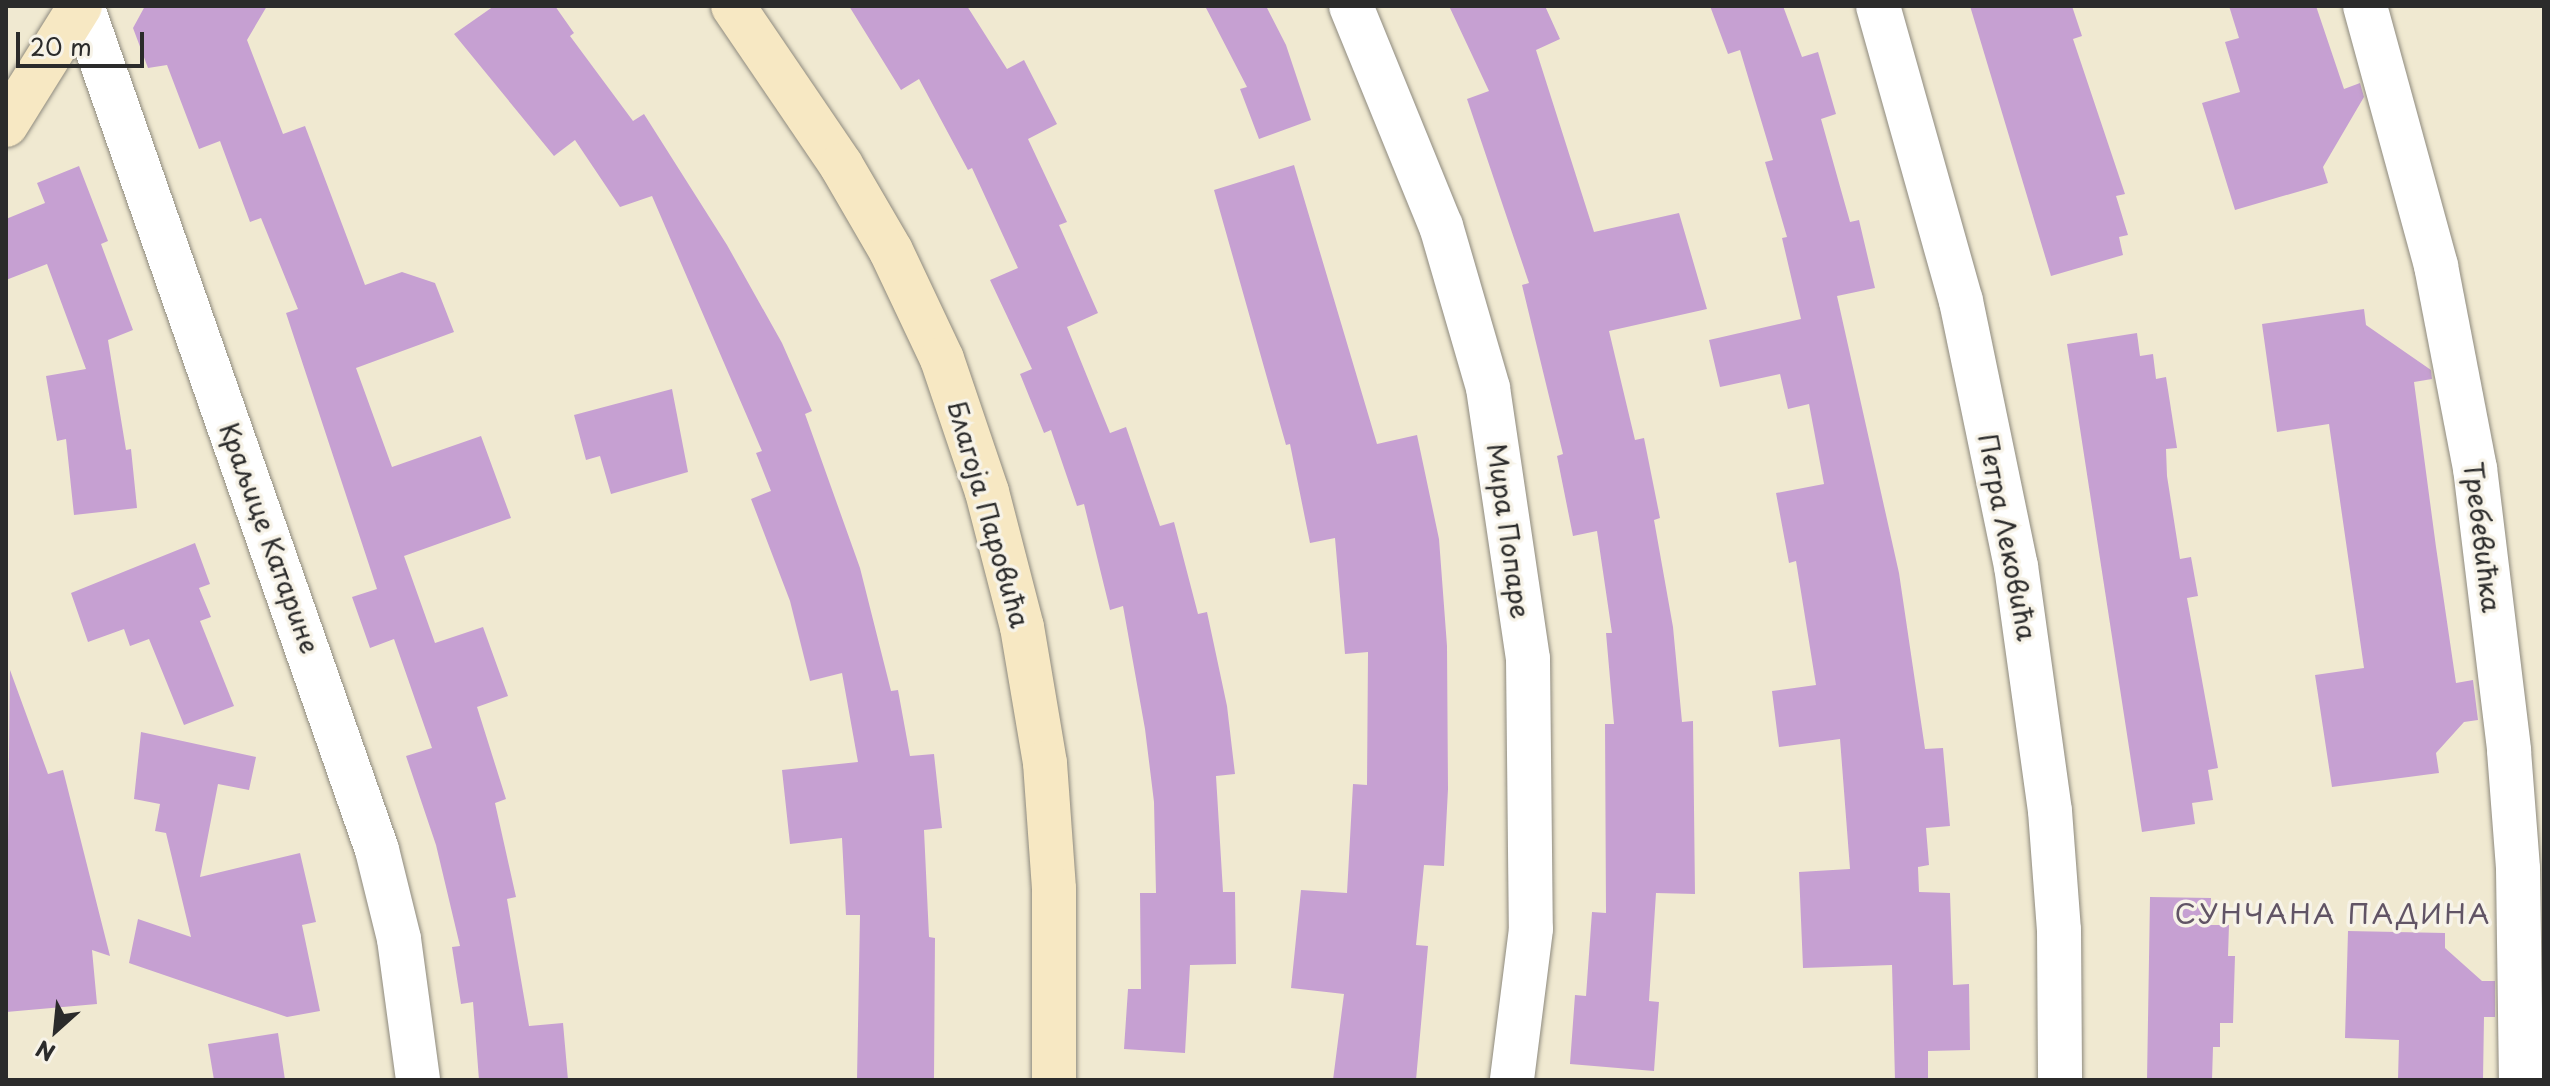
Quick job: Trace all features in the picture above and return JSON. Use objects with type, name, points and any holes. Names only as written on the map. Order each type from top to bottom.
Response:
[{"type":"main road","points":[[6,125],[81,6]]},
{"type":"main road","name":"Благоја Паровића","points":[[733,6],[841,165],[891,251],[942,359],[987,492],[1022,627],[1045,763],[1054,889],[1054,1080]]},
{"type":"street","name":"Краљице Катарине","points":[[81,6],[377,850],[399,939],[418,1080]]},
{"type":"street","name":"Мира Попаре","points":[[1351,6],[1398,110],[1441,226],[1488,388],[1528,659],[1531,929],[1512,1080]]},
{"type":"street","name":"Петра Лековића","points":[[1878,6],[1961,301],[2016,566],[2050,811],[2059,930],[2060,1080]]},
{"type":"street","name":"Требевићка","points":[[2365,6],[2436,266],[2475,468],[2518,869],[2521,1080]]},
{"type":"building","points":[[145,6],[267,6],[247,40],[283,134],[305,126],[365,285],[402,272],[435,283],[454,332],[356,368],[392,467],[481,436],[511,518],[404,556],[435,643],[483,627],[508,696],[477,707],[506,799],[495,803],[516,897],[507,899],[529,1026],[563,1023],[568,1080],[479,1080],[473,1002],[461,1004],[452,947],[460,946],[436,845],[406,756],[432,748],[394,639],[370,648],[352,597],[377,589],[286,313],[298,309],[261,218],[250,222],[220,141],[199,149],[167,65],[148,68],[133,28]]},
{"type":"building","points":[[494,6],[555,6],[574,33],[570,36],[633,121],[644,114],[727,245],[782,343],[812,411],[805,414],[860,568],[891,691],[898,690],[910,756],[934,754],[942,828],[924,830],[929,937],[935,938],[934,1080],[857,1080],[860,915],[846,915],[842,838],[790,844],[782,770],[858,762],[842,673],[810,681],[790,601],[751,499],[771,491],[756,453],[762,451],[652,196],[620,207],[575,140],[554,156],[454,34]]},
{"type":"building","points":[[849,6],[967,6],[1007,69],[1024,60],[1057,124],[1028,139],[1067,222],[1059,225],[1098,313],[1067,327],[1110,433],[1126,427],[1160,526],[1174,522],[1198,614],[1207,612],[1227,706],[1235,774],[1216,776],[1223,892],[1235,892],[1236,964],[1190,965],[1185,1053],[1124,1049],[1128,989],[1141,989],[1140,893],[1156,893],[1154,802],[1145,729],[1123,606],[1110,610],[1084,504],[1077,506],[1051,430],[1044,433],[1020,374],[1032,369],[990,280],[1018,268],[972,168],[968,170],[919,79],[901,90]]},
{"type":"building","points":[[1205,6],[1266,6],[1286,45],[1311,120],[1259,139],[1240,89],[1247,87]]},
{"type":"building","points":[[1449,6],[1545,6],[1560,39],[1536,50],[1594,232],[1679,213],[1707,309],[1609,331],[1635,440],[1644,438],[1660,518],[1654,520],[1673,627],[1682,722],[1693,721],[1695,894],[1656,893],[1649,1001],[1659,1002],[1654,1071],[1570,1064],[1575,995],[1586,996],[1592,912],[1606,913],[1605,724],[1614,724],[1606,633],[1612,633],[1597,531],[1573,536],[1557,456],[1563,454],[1522,285],[1529,283],[1467,99],[1489,91]]},
{"type":"building","points":[[1710,6],[1783,6],[1802,57],[1818,52],[1836,114],[1821,119],[1850,222],[1859,220],[1875,288],[1837,296],[1899,573],[1925,749],[1943,748],[1950,826],[1926,828],[1929,865],[1918,867],[1919,892],[1950,893],[1953,985],[1969,984],[1970,1050],[1928,1051],[1928,1080],[1895,1080],[1892,965],[1803,968],[1799,872],[1850,869],[1840,739],[1779,747],[1772,691],[1816,685],[1796,561],[1789,563],[1776,493],[1824,484],[1809,404],[1788,409],[1780,374],[1720,387],[1709,340],[1801,319],[1782,238],[1787,237],[1765,162],[1773,160],[1740,50],[1728,54]]},
{"type":"building","points":[[1970,6],[2072,6],[2082,36],[2073,39],[2125,194],[2116,196],[2128,235],[2119,237],[2123,255],[2051,276]]},
{"type":"building","points":[[2229,6],[2316,6],[2344,89],[2360,83],[2364,97],[2323,167],[2328,183],[2235,210],[2202,103],[2240,92],[2225,42],[2239,38]]},
{"type":"building","points":[[1294,165],[1377,444],[1417,435],[1439,539],[1447,646],[1448,789],[1444,866],[1424,865],[1416,945],[1428,946],[1416,1080],[1333,1080],[1344,994],[1291,988],[1301,890],[1347,893],[1353,784],[1367,785],[1368,652],[1345,654],[1335,538],[1310,543],[1290,444],[1286,445],[1214,190]]},
{"type":"building","points":[[79,166],[108,241],[101,244],[133,330],[108,340],[126,450],[131,449],[137,508],[74,515],[66,439],[57,441],[46,376],[86,369],[47,264],[6,280],[6,219],[45,203],[37,183]]},
{"type":"building","points":[[2364,309],[2366,325],[2431,370],[2432,379],[2414,382],[2436,547],[2456,683],[2473,680],[2478,720],[2464,722],[2436,753],[2439,773],[2332,787],[2315,675],[2364,668],[2329,424],[2277,432],[2262,324]]},
{"type":"building","points":[[2137,333],[2140,356],[2153,354],[2156,379],[2166,377],[2177,448],[2166,449],[2167,476],[2180,559],[2191,557],[2198,596],[2187,598],[2218,768],[2208,770],[2213,800],[2192,803],[2195,824],[2142,832],[2067,344]]},
{"type":"building","points":[[672,389],[688,472],[611,494],[600,456],[586,460],[574,415]]},
{"type":"building","points":[[195,543],[210,584],[199,588],[211,617],[200,621],[234,706],[184,725],[149,639],[130,646],[124,629],[88,642],[71,593]]},
{"type":"building","points":[[10,670],[48,774],[63,770],[110,956],[92,950],[97,1004],[6,1012]]},
{"type":"building","points":[[141,732],[256,757],[249,790],[218,784],[200,877],[300,853],[316,922],[302,925],[320,1011],[287,1017],[129,963],[138,919],[191,937],[166,833],[155,831],[160,804],[134,799]]},
{"type":"building","points":[[2150,897],[2211,898],[2210,925],[2229,925],[2228,956],[2235,956],[2233,1023],[2220,1023],[2220,1047],[2213,1047],[2212,1080],[2147,1080]]},
{"type":"building","points":[[2348,931],[2445,933],[2445,948],[2482,981],[2495,981],[2495,1017],[2484,1017],[2483,1080],[2398,1080],[2399,1040],[2345,1038]]},
{"type":"building","points":[[278,1033],[285,1080],[214,1080],[208,1044]]},
{"type":"district","name":"СУНЧАНА ПАДИНА","points":[[2333,913]]}]
